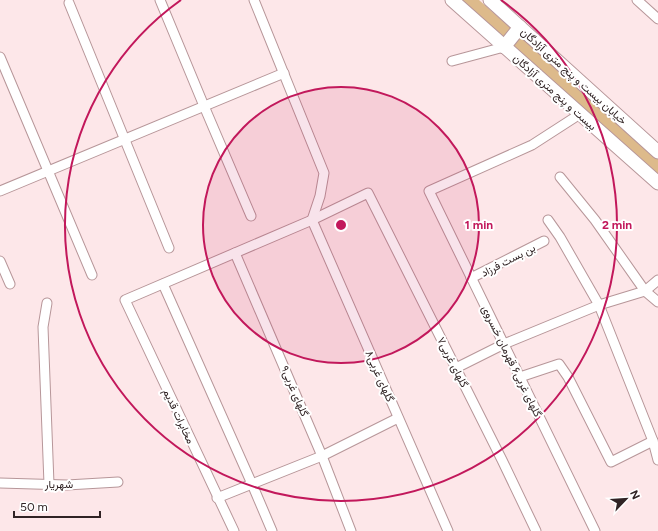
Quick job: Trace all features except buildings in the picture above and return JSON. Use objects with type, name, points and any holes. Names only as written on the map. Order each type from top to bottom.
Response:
[{"type":"main road","name":"بیست و پنج متری آزادگان","points":[[452,0],[658,183]]},
{"type":"main road","name":"خیابان بیست و پنج متری آزادگان","points":[[490,0],[658,152]]},
{"type":"main road","points":[[504,47],[520,27]]},
{"type":"street","points":[[160,0],[251,216]]},
{"type":"street","points":[[254,0],[324,173],[320,196],[312,220],[163,284],[272,531]]},
{"type":"street","points":[[637,0],[658,18]]},
{"type":"street","points":[[69,3],[169,248]]},
{"type":"street","points":[[452,61],[504,47]]},
{"type":"street","points":[[0,57],[92,275]]},
{"type":"street","points":[[0,191],[284,73]]},
{"type":"street","name":"گلهای غربی۶ قهرمان خسروی","points":[[580,114],[532,146],[429,191],[596,531]]},
{"type":"street","points":[[560,177],[595,220],[645,291],[658,302]]},
{"type":"street","name":"گلهای غربی۷","points":[[312,220],[368,193],[536,531]]},
{"type":"street","name":"گلهای غربی۸","points":[[312,220],[448,531]]},
{"type":"street","points":[[548,220],[560,237],[599,305],[658,460]]},
{"type":"street","name":"بن بست فرزاد","points":[[471,278],[544,241]]},
{"type":"street","name":"گلهای غربی۹","points":[[236,253],[322,456],[351,531]]},
{"type":"street","points":[[0,261],[10,284]]},
{"type":"street","points":[[456,368],[504,344],[599,305],[645,291],[658,280]]},
{"type":"street","name":"مخابرات قدیم","points":[[163,284],[125,300],[234,531]]},
{"type":"street","points":[[47,303],[42,327],[49,484]]},
{"type":"street","points":[[520,377],[559,364],[568,377],[611,462],[652,441]]},
{"type":"street","points":[[218,498],[322,456],[398,418]]},
{"type":"street","name":"شهریار","points":[[0,483],[67,485],[118,482]]},
{"type":"shaded area","points":[[461,0],[479,0],[658,159],[658,176]]}]
